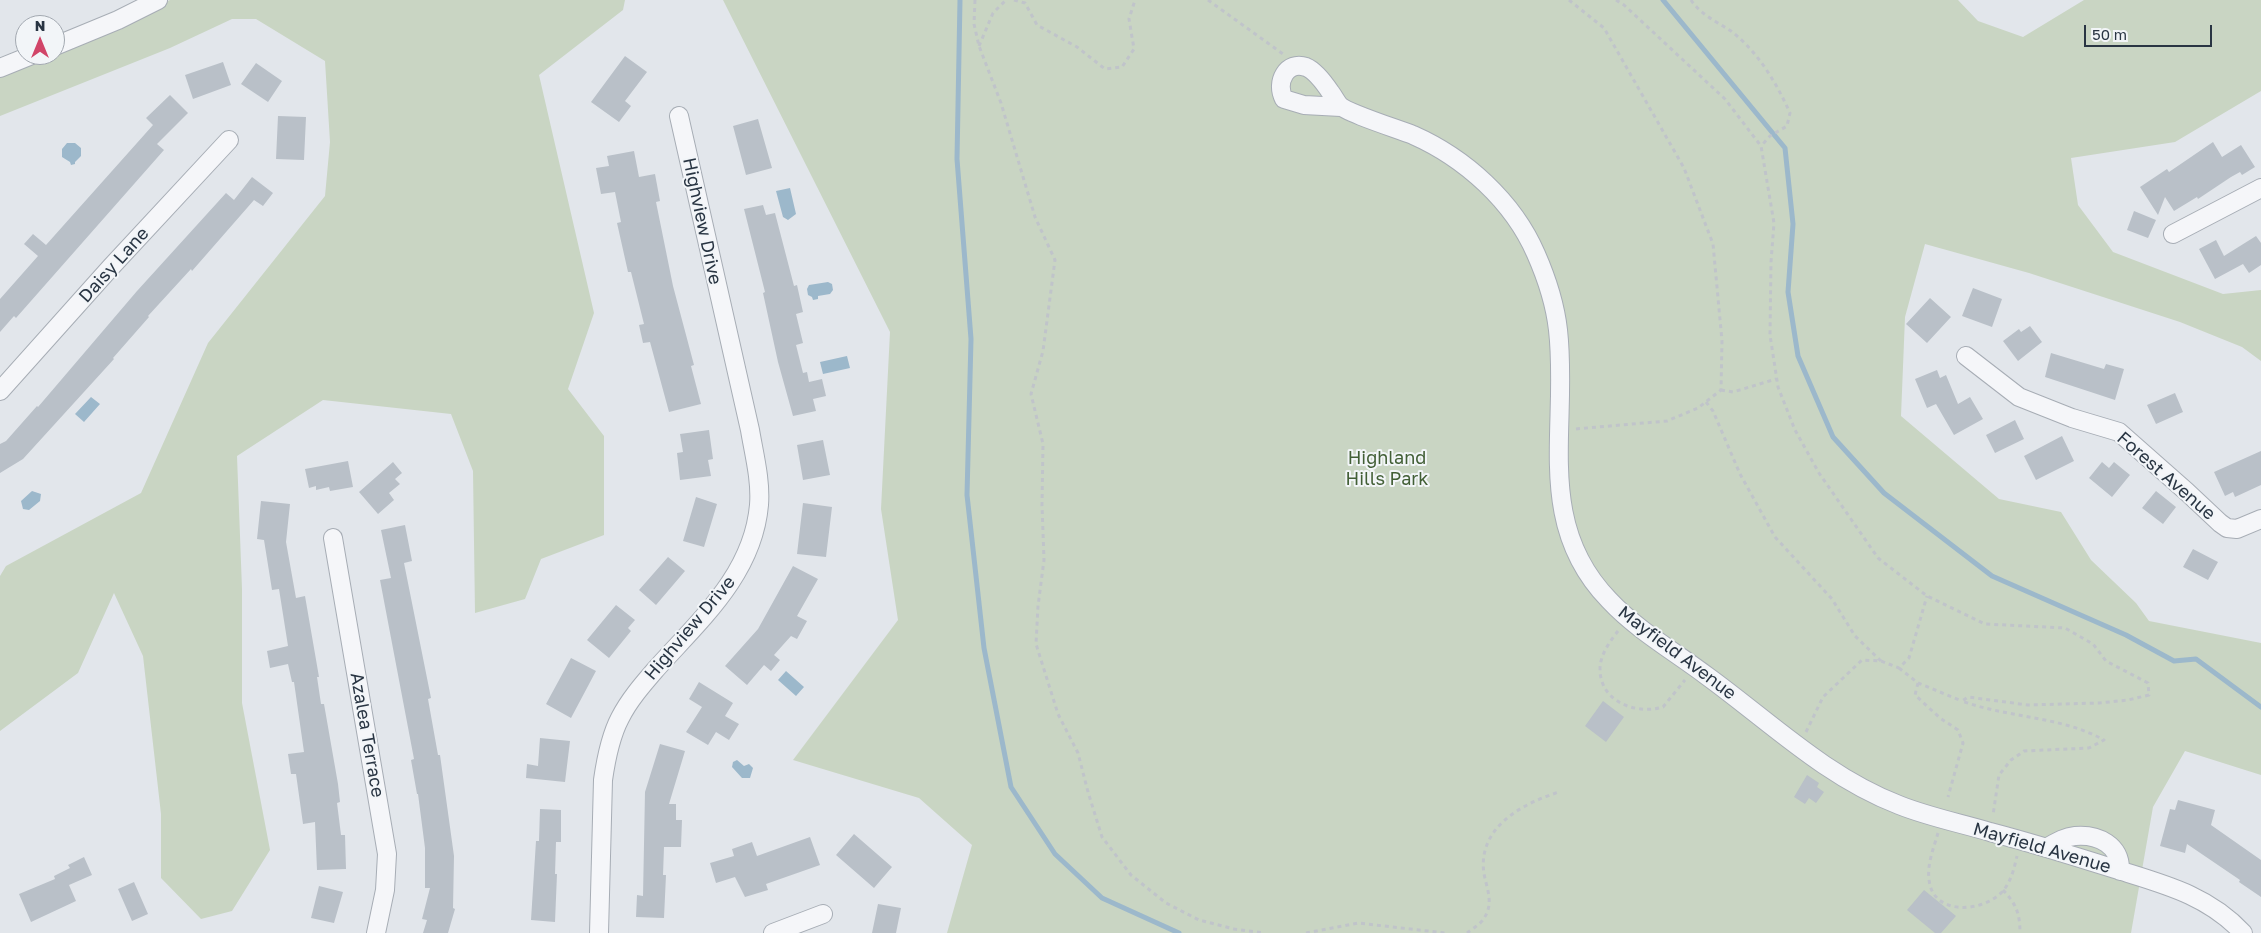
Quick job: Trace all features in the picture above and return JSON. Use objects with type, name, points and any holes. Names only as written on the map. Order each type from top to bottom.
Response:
[{"type":"street","points":[[65,42],[118,20],[158,0]]},
{"type":"street","points":[[0,68],[15,62]]},
{"type":"street","points":[[1299,66],[1307,67],[1314,72],[1341,107]]},
{"type":"street","name":"Mayfield Avenue","points":[[1299,66],[1288,70],[1282,78],[1280,84],[1284,98],[1304,105],[1341,107],[1416,137],[1450,156],[1489,187],[1525,233],[1543,270],[1552,295],[1555,311],[1560,355],[1560,486],[1568,532],[1577,556],[1591,579],[1627,618],[1695,667],[1821,764],[1887,800],[1917,812],[2021,840],[2145,878],[2195,896],[2225,916],[2243,933]]},
{"type":"street","name":"Highview Drive","points":[[599,933],[603,780],[605,765],[614,734],[620,718],[644,684],[732,581],[748,551],[753,537],[759,505],[758,477],[750,430],[679,116]]},
{"type":"street","name":"Daisy Lane","points":[[0,391],[111,267],[229,140]]},
{"type":"street","points":[[2172,234],[2261,188]]},
{"type":"street","name":"Forest Avenue","points":[[1966,356],[2019,397],[2029,402],[2072,418],[2119,432],[2227,528],[2237,529],[2261,519]]},
{"type":"street","name":"Azalea Terrace","points":[[332,538],[387,854],[385,890],[376,933]]},
{"type":"street","points":[[2046,848],[2063,839],[2075,836],[2104,840],[2114,848],[2120,862],[2120,871]]},
{"type":"street","points":[[773,933],[823,914]]},
{"type":"path","points":[[975,0],[974,24],[979,46],[1001,103],[1035,217],[1055,260],[1043,351],[1031,394],[1043,444],[1042,505],[1044,560],[1038,606],[1036,644],[1058,714],[1078,753],[1102,837],[1131,875],[1166,903],[1199,920],[1234,929],[1264,933]]},
{"type":"path","points":[[979,46],[993,13],[1006,0]]},
{"type":"path","points":[[1014,0],[1025,3],[1037,25],[1077,47],[1105,69],[1122,67],[1134,49],[1129,20],[1135,0]]},
{"type":"path","points":[[1208,0],[1299,66]]},
{"type":"path","points":[[1569,0],[1604,28],[1684,168],[1713,244],[1722,340],[1721,390]]},
{"type":"path","points":[[1616,0],[1624,5],[1726,98],[1761,146],[1774,223],[1771,262],[1770,335],[1776,379],[1795,430],[1820,473],[1878,558],[1926,596],[1985,624],[2066,628],[2093,644],[2106,661],[2148,684],[2150,694],[2128,700],[2028,705],[1968,696],[1962,700]]},
{"type":"path","points":[[1691,0],[1695,6],[1731,32],[1761,63],[1775,82],[1790,113],[1787,126],[1770,136],[1761,146]]},
{"type":"path","points":[[1559,430],[1667,421],[1698,408],[1721,390],[1733,392],[1776,379]]},
{"type":"path","points":[[1706,402],[1713,411],[1740,474],[1775,537],[1832,599],[1855,636],[1881,661]]},
{"type":"path","points":[[1899,668],[1909,658],[1926,596]]},
{"type":"path","points":[[1627,618],[1604,652],[1600,670],[1609,693],[1621,704],[1644,710],[1663,707],[1695,667]]},
{"type":"path","points":[[1800,747],[1823,697],[1862,660],[1881,661],[1899,668],[1918,684],[1986,710],[2085,730],[2104,740],[2089,748],[2024,751],[2011,760],[1999,775],[1990,832]]},
{"type":"path","points":[[1918,684],[1915,695],[1940,718],[1958,730],[1963,744],[1948,797]]},
{"type":"path","points":[[1466,933],[1484,919],[1490,899],[1484,872],[1484,849],[1494,828],[1539,798],[1559,792]]},
{"type":"path","points":[[1940,828],[1929,866],[1928,879],[1935,895],[1950,906],[1960,908],[1974,907],[1991,900],[2003,890],[2009,882],[2021,840]]},
{"type":"path","points":[[2003,890],[2015,904],[2020,933]]},
{"type":"path","points":[[1306,933],[1358,923],[1445,933]]},
{"type":"green space","points":[[170,0],[625,0],[623,10],[539,75],[594,313],[568,389],[604,436],[604,535],[541,559],[525,599],[475,613],[473,471],[451,414],[323,400],[237,456],[242,589],[242,703],[270,850],[232,911],[201,919],[161,878],[161,814],[143,656],[114,593],[78,673],[0,731],[0,576],[6,566],[141,493],[208,343],[325,196],[330,142],[325,61],[256,19],[232,19],[170,48],[0,116],[0,77],[30,65],[65,65],[65,50]]},
{"type":"green space","name":"Highland Hills Park","points":[[723,0],[1958,0],[1978,21],[2023,37],[2084,0],[2261,0],[2261,91],[2175,142],[2071,158],[2078,205],[2113,252],[2223,294],[2261,290],[2261,361],[2242,347],[2180,322],[2029,273],[1925,244],[1905,317],[1901,416],[1999,499],[2061,512],[2091,560],[2136,603],[2149,621],[2261,643],[2261,775],[2185,751],[2153,807],[2131,933],[947,933],[972,845],[919,798],[793,760],[898,620],[881,509],[890,332]]},
{"type":"water","points":[[67,143],[75,143],[81,148],[81,156],[75,164],[71,165],[70,162],[62,157],[62,149]]},
{"type":"water","points":[[790,188],[796,214],[788,220],[783,217],[776,191]]},
{"type":"water","points":[[828,282],[832,284],[833,290],[830,294],[818,296],[818,299],[813,300],[808,295],[807,289],[809,285]]},
{"type":"water","points":[[847,356],[850,368],[823,374],[820,362]]},
{"type":"water","points":[[91,397],[100,404],[84,422],[75,414]]},
{"type":"water","points":[[32,491],[41,494],[40,501],[29,510],[23,509],[21,501]]},
{"type":"water","points":[[786,671],[804,687],[796,696],[778,680]]},
{"type":"water","points":[[737,760],[744,766],[749,764],[753,768],[750,778],[742,778],[732,767],[733,762]]},
{"type":"building","points":[[625,56],[647,72],[625,101],[631,106],[619,122],[591,102]]},
{"type":"building","points":[[223,62],[231,85],[193,99],[185,75]]},
{"type":"building","points":[[256,63],[282,81],[268,102],[241,84]]},
{"type":"building","points":[[170,95],[188,113],[157,144],[164,150],[16,318],[14,316],[0,332],[0,299],[38,256],[24,244],[33,234],[46,245],[153,125],[146,118]]},
{"type":"building","points":[[278,116],[306,117],[304,160],[276,159]]},
{"type":"building","points":[[758,119],[772,168],[746,175],[733,126]]},
{"type":"building","points":[[2213,142],[2222,157],[2241,145],[2255,167],[2242,175],[2240,172],[2198,199],[2197,197],[2174,211],[2165,197],[2158,215],[2140,187],[2167,169],[2169,172]]},
{"type":"building","points":[[634,151],[639,177],[655,174],[660,201],[656,202],[673,286],[694,365],[691,366],[701,404],[669,412],[650,342],[643,343],[639,325],[644,324],[631,272],[628,272],[617,223],[621,222],[615,192],[601,194],[596,168],[609,166],[607,156]]},
{"type":"building","points":[[252,177],[273,193],[263,206],[254,200],[192,271],[191,269],[148,316],[114,359],[23,459],[0,473],[0,444],[6,441],[38,407],[137,291],[226,193],[234,200]]},
{"type":"building","points":[[763,205],[766,215],[775,213],[794,286],[797,285],[803,312],[796,314],[803,343],[796,345],[803,373],[807,372],[809,382],[822,379],[826,396],[813,399],[816,411],[793,416],[778,362],[763,293],[765,292],[744,209]]},
{"type":"building","points":[[2134,211],[2156,220],[2148,238],[2127,230]]},
{"type":"building","points":[[2256,236],[2261,243],[2261,265],[2249,273],[2243,264],[2215,279],[2199,249],[2216,240],[2224,256]]},
{"type":"building","points":[[1973,288],[2002,299],[1992,327],[1962,316]]},
{"type":"building","points":[[1930,298],[1951,317],[1927,343],[1906,324]]},
{"type":"building","points":[[2030,326],[2042,342],[2018,361],[2003,341],[2019,329],[2021,332]]},
{"type":"building","points":[[2051,353],[2104,369],[2106,364],[2124,369],[2115,400],[2045,377]]},
{"type":"building","points":[[1937,370],[1940,378],[1946,375],[1958,404],[1970,397],[1983,419],[1954,435],[1936,404],[1927,408],[1915,379]]},
{"type":"building","points":[[2175,393],[2183,412],[2156,424],[2147,405]]},
{"type":"building","points":[[2015,420],[2024,439],[1995,453],[1986,435]]},
{"type":"building","points":[[709,430],[713,459],[708,460],[711,476],[680,480],[677,453],[683,452],[680,434]]},
{"type":"building","points":[[2062,436],[2074,461],[2036,480],[2024,456]]},
{"type":"building","points":[[823,440],[830,475],[803,480],[797,445]]},
{"type":"building","points":[[2261,451],[2261,485],[2235,497],[2233,492],[2225,496],[2214,472]]},
{"type":"building","points":[[348,461],[353,487],[330,491],[329,487],[316,490],[316,486],[309,488],[305,469]]},
{"type":"building","points":[[393,462],[402,473],[395,479],[400,484],[389,493],[394,500],[378,514],[359,492]]},
{"type":"building","points":[[2102,462],[2109,468],[2114,462],[2130,475],[2112,497],[2089,478]]},
{"type":"building","points":[[2156,491],[2176,507],[2163,524],[2142,508]]},
{"type":"building","points":[[696,497],[717,504],[704,547],[683,541]]},
{"type":"building","points":[[261,501],[290,504],[286,542],[296,598],[305,596],[319,677],[317,677],[321,704],[324,704],[338,784],[340,802],[337,803],[341,835],[345,835],[346,869],[317,870],[315,822],[303,824],[296,774],[291,774],[288,754],[304,752],[294,682],[292,682],[288,664],[270,668],[267,651],[288,646],[279,589],[272,590],[264,540],[257,539]]},
{"type":"building","points":[[803,503],[832,507],[826,557],[797,554]]},
{"type":"building","points":[[405,525],[412,561],[404,563],[431,698],[428,699],[438,755],[440,755],[454,856],[453,908],[455,909],[448,933],[423,933],[427,920],[422,919],[430,888],[425,888],[425,848],[418,794],[411,760],[414,759],[380,580],[391,578],[381,530]]},
{"type":"building","points":[[2193,549],[2218,562],[2208,580],[2183,567]]},
{"type":"building","points":[[668,557],[685,571],[656,605],[639,590]]},
{"type":"building","points":[[793,566],[818,579],[797,616],[807,621],[797,639],[791,636],[774,655],[780,660],[771,671],[764,665],[747,685],[725,666],[758,629]]},
{"type":"building","points":[[616,605],[635,620],[628,628],[631,631],[609,658],[587,640]]},
{"type":"building","points":[[571,658],[596,671],[571,718],[546,704]]},
{"type":"building","points":[[699,682],[733,703],[725,716],[739,724],[729,740],[716,732],[708,745],[686,732],[702,707],[689,699]]},
{"type":"building","points":[[1603,701],[1624,717],[1606,742],[1585,726]]},
{"type":"building","points":[[540,738],[570,741],[565,782],[526,778],[527,764],[538,766]]},
{"type":"building","points":[[660,744],[685,751],[669,804],[676,804],[676,820],[682,820],[681,847],[664,847],[663,875],[666,875],[664,918],[636,917],[637,895],[643,896],[645,792]]},
{"type":"building","points":[[1807,775],[1819,783],[1817,787],[1824,792],[1816,803],[1809,798],[1805,804],[1794,797]]},
{"type":"building","points":[[2178,800],[2215,810],[2211,825],[2261,860],[2261,897],[2239,882],[2240,880],[2187,844],[2185,853],[2160,846],[2170,809],[2175,810]]},
{"type":"building","points":[[540,809],[561,810],[561,842],[556,842],[555,922],[531,920],[536,841],[539,841]]},
{"type":"building","points":[[854,834],[892,867],[874,888],[836,855]]},
{"type":"building","points":[[810,837],[820,865],[766,884],[768,890],[745,897],[735,877],[716,883],[710,863],[734,856],[732,849],[752,842],[757,856]]},
{"type":"building","points":[[84,857],[92,875],[69,885],[76,901],[31,922],[19,894],[55,879],[54,876],[70,868],[68,865]]},
{"type":"building","points":[[134,882],[148,914],[132,921],[118,889]]},
{"type":"building","points":[[319,886],[343,892],[334,923],[311,918]]},
{"type":"building","points":[[1924,890],[1956,916],[1941,933],[1935,933],[1907,910]]},
{"type":"building","points":[[878,904],[901,908],[896,933],[872,933]]},
{"type":"waterway","points":[[960,0],[957,159],[971,339],[967,495],[984,648],[1011,787],[1055,854],[1102,898],[1179,933]]},
{"type":"waterway","points":[[1663,0],[1785,148],[1793,224],[1788,292],[1798,356],[1833,437],[1884,493],[1992,576],[2126,635],[2174,661],[2196,659],[2261,707]]}]
